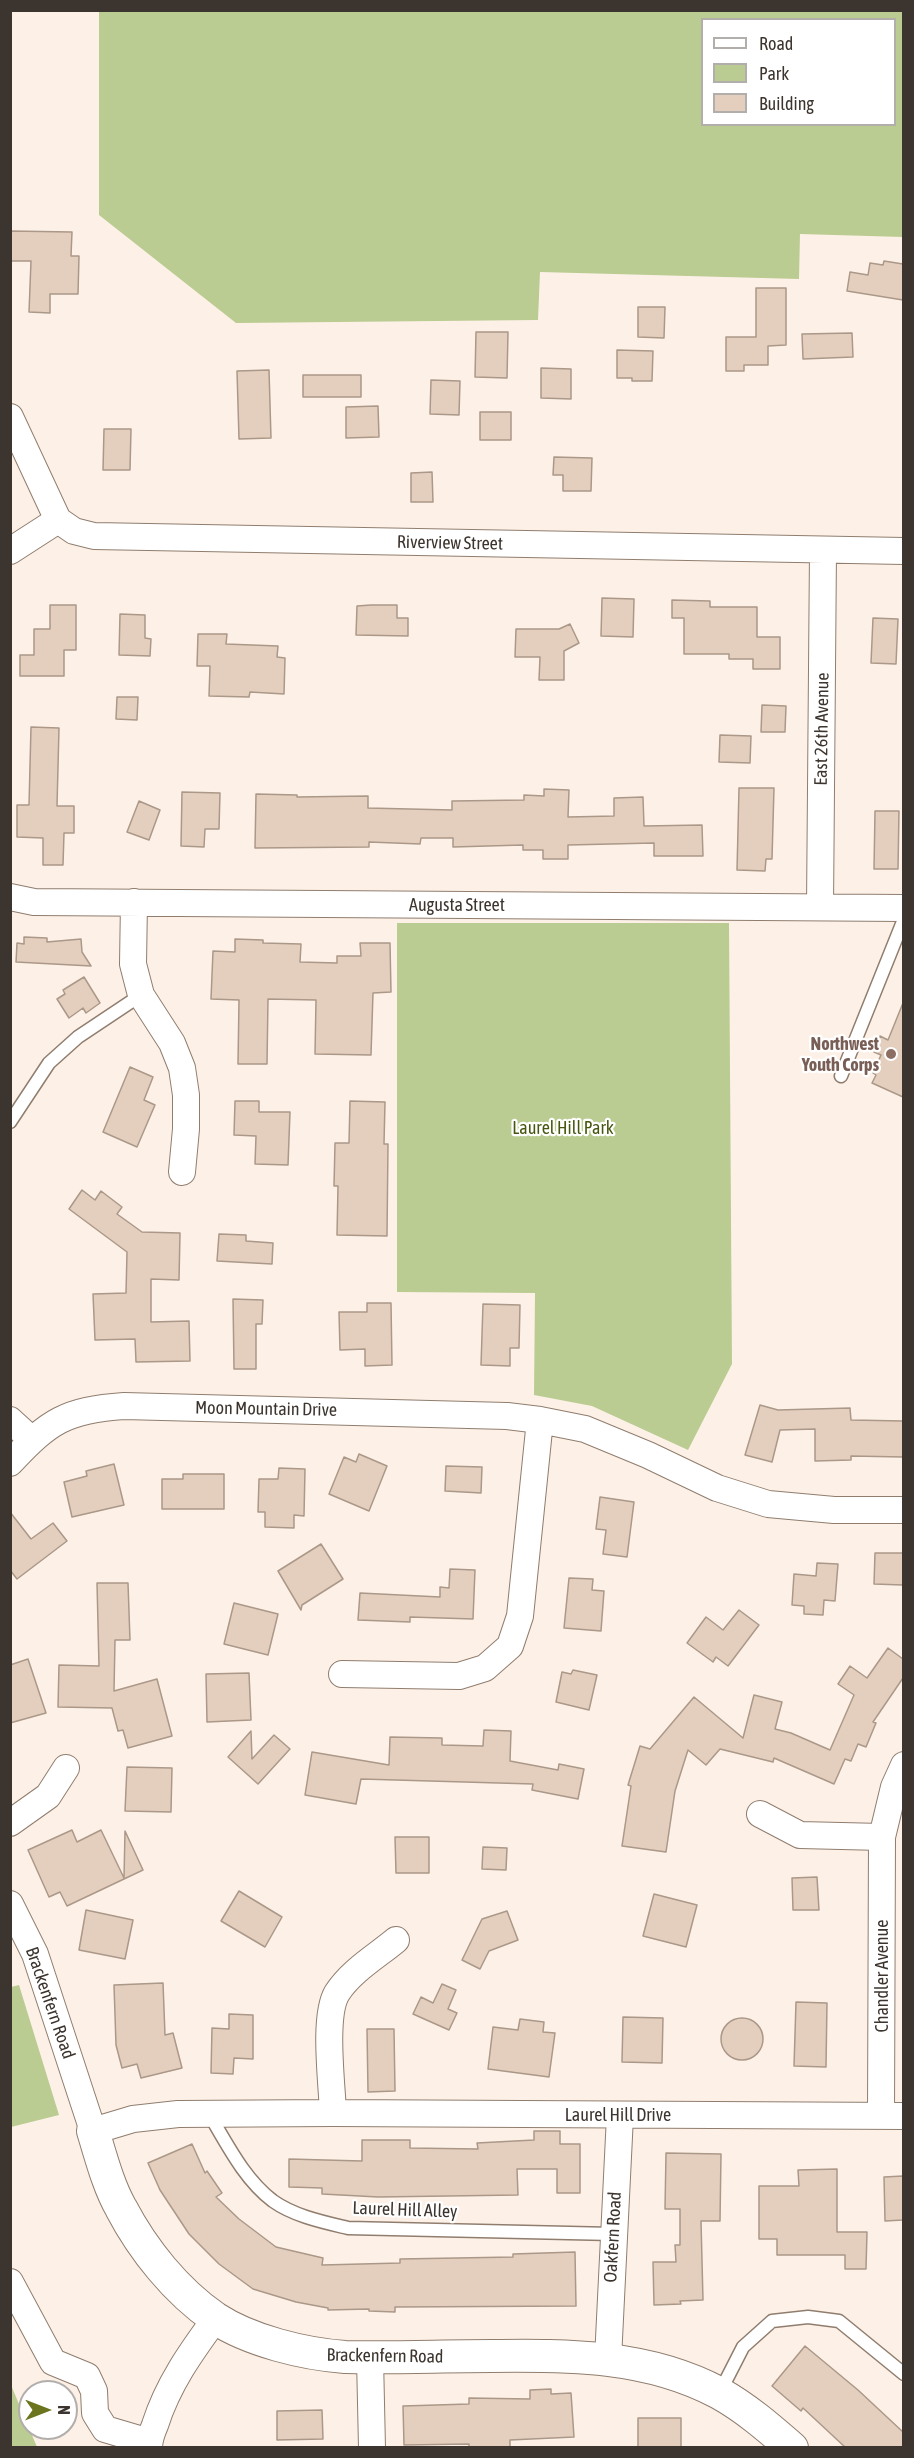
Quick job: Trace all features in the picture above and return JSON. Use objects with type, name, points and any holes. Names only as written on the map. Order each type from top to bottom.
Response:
[{"type":"street","points":[[10,417],[58,520],[10,551]]},
{"type":"street","name":"Riverview Street","points":[[58,520],[74,531],[94,536],[903,551]]},
{"type":"street","name":"East 26th Avenue","points":[[820,907],[824,550]]},
{"type":"street","name":"Augusta Street","points":[[10,897],[34,902],[903,908]]},
{"type":"street","points":[[134,902],[133,964],[141,996],[172,1043],[182,1068],[186,1095],[182,1172]]},
{"type":"street","name":"Moon Mountain Drive","points":[[10,1462],[49,1425],[95,1408],[124,1406],[507,1416],[585,1429],[648,1455],[717,1488],[768,1504],[834,1510],[903,1510]]},
{"type":"street","points":[[10,1420],[32,1440]]},
{"type":"street","points":[[342,1674],[459,1676],[485,1668],[510,1646],[520,1616],[540,1420]]},
{"type":"street","name":"Chandler Avenue","points":[[892,2115],[882,1838],[894,1787],[903,1765]]},
{"type":"street","points":[[10,1823],[48,1796],[66,1768]]},
{"type":"street","points":[[760,1815],[800,1835],[882,1838]]},
{"type":"street","name":"Brackenfern Road","points":[[10,1904],[35,1954],[119,2207],[160,2268],[216,2318],[283,2346],[315,2355],[370,2358],[566,2355],[608,2359],[645,2366],[686,2379],[719,2393],[762,2421],[792,2448]]},
{"type":"street","points":[[333,2113],[329,2020],[336,1995],[346,1981],[396,1940]]},
{"type":"street","name":"Laurel Hill Drive","points":[[93,2131],[133,2119],[209,2114],[892,2115]]},
{"type":"street","name":"Oakfern Road","points":[[608,2359],[620,2116]]},
{"type":"street","points":[[10,2282],[53,2362],[87,2376],[94,2391],[95,2413],[105,2429],[149,2445],[170,2385],[216,2318]]},
{"type":"street","points":[[370,2358],[372,2448]]},
{"type":"lane","points":[[842,1076],[903,919]]},
{"type":"lane","points":[[10,1122],[49,1063],[78,1037],[141,996]]},
{"type":"lane","name":"Laurel Hill Alley","points":[[209,2114],[240,2166],[272,2200],[319,2221],[348,2228],[613,2234]]},
{"type":"lane","points":[[719,2393],[743,2347],[772,2321],[808,2317],[839,2321],[903,2374]]},
{"type":"green space","points":[[99,11],[903,11],[903,237],[800,234],[799,279],[540,272],[538,320],[236,323],[99,215]]},
{"type":"green space","name":"Laurel Hill Park","points":[[397,923],[729,923],[732,1364],[688,1450],[592,1406],[534,1395],[535,1293],[397,1292]]},
{"type":"green space","points":[[19,1985],[59,2115],[11,2127],[11,1987]]},
{"type":"green space","points":[[10,2385],[18,2402],[18,2440],[34,2440],[37,2447],[11,2447]]},
{"type":"building","points":[[10,231],[72,232],[71,256],[79,256],[78,294],[50,294],[50,313],[29,312],[31,261],[10,261]]},
{"type":"building","points":[[884,261],[903,264],[903,300],[847,291],[850,272],[868,275],[870,263],[883,265]]},
{"type":"building","points":[[756,288],[786,288],[786,345],[768,346],[768,365],[744,365],[744,371],[726,371],[726,337],[756,337]]},
{"type":"building","points":[[638,307],[665,307],[664,338],[638,337]]},
{"type":"building","points":[[476,332],[508,332],[507,378],[475,377]]},
{"type":"building","points":[[852,333],[853,357],[803,359],[802,334]]},
{"type":"building","points":[[617,350],[653,351],[652,381],[617,378]]},
{"type":"building","points":[[541,368],[571,369],[571,399],[541,398]]},
{"type":"building","points":[[269,370],[271,438],[239,439],[237,371]]},
{"type":"building","points":[[303,375],[361,375],[361,397],[303,397]]},
{"type":"building","points":[[431,380],[460,381],[459,415],[430,414]]},
{"type":"building","points":[[378,406],[379,437],[346,438],[346,407]]},
{"type":"building","points":[[480,412],[511,412],[511,440],[480,440]]},
{"type":"building","points":[[104,429],[131,429],[130,470],[103,470]]},
{"type":"building","points":[[554,457],[592,458],[591,491],[563,491],[563,475],[553,475]]},
{"type":"building","points":[[432,472],[433,502],[411,502],[411,473]]},
{"type":"building","points":[[602,598],[634,599],[633,637],[601,636]]},
{"type":"building","points":[[672,600],[710,601],[710,607],[757,607],[757,637],[780,637],[780,669],[753,669],[753,659],[729,659],[729,654],[684,654],[684,618],[672,618]]},
{"type":"building","points":[[50,605],[76,605],[76,650],[64,650],[64,676],[20,676],[20,655],[34,655],[34,629],[50,629]]},
{"type":"building","points":[[397,605],[397,618],[408,618],[408,636],[356,635],[357,606]]},
{"type":"building","points":[[120,614],[145,615],[145,638],[151,639],[150,656],[119,655]]},
{"type":"building","points":[[873,618],[898,619],[896,664],[871,663]]},
{"type":"building","points":[[570,624],[579,643],[564,651],[564,680],[539,680],[540,657],[515,657],[516,629],[559,629]]},
{"type":"building","points":[[198,634],[227,634],[226,644],[278,646],[277,657],[285,658],[284,694],[250,692],[249,697],[209,696],[210,666],[197,666]]},
{"type":"building","points":[[117,697],[138,697],[137,720],[116,719]]},
{"type":"building","points":[[762,705],[786,706],[785,732],[761,732]]},
{"type":"building","points":[[31,727],[59,728],[57,806],[74,806],[74,833],[64,833],[63,865],[43,865],[43,838],[17,837],[17,805],[29,805]]},
{"type":"building","points":[[720,735],[751,736],[750,763],[719,762]]},
{"type":"building","points":[[739,788],[774,788],[772,859],[766,859],[765,871],[737,870]]},
{"type":"building","points":[[544,789],[569,790],[568,817],[614,816],[614,798],[643,797],[644,826],[702,825],[703,856],[654,856],[654,843],[568,845],[568,859],[543,859],[543,850],[523,850],[523,845],[453,847],[453,838],[421,838],[420,844],[369,842],[369,847],[255,848],[256,794],[297,795],[297,797],[368,796],[368,808],[452,810],[452,801],[524,800],[524,795],[544,796]]},
{"type":"building","points":[[182,792],[220,793],[219,829],[205,829],[204,847],[181,846]]},
{"type":"building","points":[[139,801],[160,810],[149,840],[127,832]]},
{"type":"building","points":[[875,811],[899,811],[898,869],[874,869]]},
{"type":"building","points":[[24,937],[47,938],[47,942],[81,939],[82,952],[91,966],[16,962],[17,943],[24,944]]},
{"type":"building","points":[[235,939],[263,940],[263,943],[301,944],[300,962],[337,963],[337,956],[361,956],[360,943],[390,943],[391,992],[373,993],[371,1055],[315,1054],[316,1000],[268,999],[267,1064],[238,1064],[239,1000],[211,999],[213,951],[235,952]]},
{"type":"building","points":[[84,977],[100,1003],[86,1013],[83,1008],[69,1018],[57,999],[65,994],[63,990]]},
{"type":"building","name":"Northwest Youth Corps","points":[[903,1003],[903,1097],[872,1083],[876,1075],[873,1073],[881,1055],[874,1052],[880,1036],[888,1040]]},
{"type":"building","points":[[130,1067],[153,1077],[144,1100],[155,1105],[137,1147],[103,1132]]},
{"type":"building","points":[[235,1101],[259,1101],[259,1112],[290,1112],[288,1165],[255,1164],[256,1136],[234,1135]]},
{"type":"building","points":[[350,1101],[385,1102],[384,1144],[388,1144],[387,1236],[337,1235],[338,1186],[334,1186],[335,1143],[349,1143]]},
{"type":"building","points":[[82,1190],[95,1200],[101,1191],[122,1207],[117,1214],[142,1232],[180,1233],[179,1280],[151,1279],[151,1322],[189,1321],[190,1361],[136,1362],[135,1339],[95,1340],[93,1294],[126,1293],[127,1252],[69,1209]]},
{"type":"building","points":[[219,1234],[246,1235],[246,1241],[273,1243],[272,1264],[217,1261]]},
{"type":"building","points":[[233,1299],[263,1300],[262,1324],[256,1324],[256,1369],[234,1369]]},
{"type":"building","points":[[367,1303],[391,1303],[392,1365],[365,1366],[365,1349],[340,1350],[339,1312],[367,1312]]},
{"type":"building","points":[[483,1304],[520,1305],[519,1348],[510,1348],[510,1366],[481,1365]]},
{"type":"building","points":[[760,1405],[778,1410],[850,1408],[851,1420],[903,1421],[903,1457],[851,1456],[851,1460],[815,1461],[815,1429],[780,1430],[772,1462],[745,1455]]},
{"type":"building","points":[[359,1454],[387,1466],[369,1511],[329,1494],[344,1457],[356,1462]]},
{"type":"building","points":[[114,1464],[124,1505],[72,1517],[64,1482],[87,1476],[86,1471]]},
{"type":"building","points":[[446,1466],[482,1467],[481,1493],[445,1491]]},
{"type":"building","points":[[279,1468],[305,1469],[304,1516],[294,1515],[294,1528],[265,1527],[265,1512],[258,1512],[259,1479],[278,1479]]},
{"type":"building","points":[[183,1474],[224,1474],[224,1509],[162,1509],[162,1479],[183,1479]]},
{"type":"building","points":[[600,1497],[634,1502],[627,1557],[603,1554],[606,1530],[596,1529]]},
{"type":"building","points":[[10,1512],[31,1539],[53,1523],[67,1541],[17,1579],[10,1570]]},
{"type":"building","points":[[321,1544],[343,1579],[302,1605],[301,1610],[278,1571]]},
{"type":"building","points":[[875,1553],[903,1553],[903,1585],[874,1584]]},
{"type":"building","points":[[817,1563],[838,1564],[835,1601],[824,1600],[823,1615],[804,1614],[804,1606],[792,1605],[794,1574],[816,1576]]},
{"type":"building","points":[[450,1569],[475,1570],[473,1619],[410,1617],[410,1622],[358,1620],[360,1593],[440,1597],[440,1587],[449,1588]]},
{"type":"building","points":[[569,1578],[593,1579],[592,1590],[604,1591],[601,1631],[564,1628]]},
{"type":"building","points":[[97,1583],[128,1583],[130,1640],[115,1640],[114,1691],[157,1679],[172,1736],[128,1748],[123,1730],[118,1731],[112,1708],[58,1707],[59,1665],[99,1666]]},
{"type":"building","points":[[234,1603],[278,1614],[268,1655],[224,1644]]},
{"type":"building","points":[[739,1610],[759,1625],[728,1666],[716,1657],[713,1662],[687,1643],[706,1617],[723,1630]]},
{"type":"building","points":[[888,1648],[903,1659],[903,1678],[873,1722],[876,1723],[866,1747],[858,1744],[851,1761],[845,1759],[834,1784],[774,1758],[773,1762],[720,1749],[706,1765],[688,1750],[675,1791],[666,1852],[622,1846],[631,1786],[628,1785],[640,1746],[650,1749],[694,1697],[743,1738],[754,1695],[782,1702],[775,1729],[791,1733],[830,1750],[854,1695],[838,1684],[850,1666],[867,1678]]},
{"type":"building","points":[[28,1659],[46,1713],[10,1723],[10,1665]]},
{"type":"building","points":[[573,1670],[597,1675],[589,1710],[556,1702],[562,1672],[571,1674]]},
{"type":"building","points":[[249,1673],[251,1720],[207,1722],[206,1674]]},
{"type":"building","points":[[484,1730],[511,1731],[510,1761],[558,1770],[559,1764],[584,1769],[578,1799],[532,1790],[533,1784],[361,1779],[356,1804],[305,1795],[312,1752],[389,1765],[390,1737],[442,1738],[442,1745],[483,1746]]},
{"type":"building","points":[[251,1731],[252,1759],[274,1735],[290,1749],[258,1784],[228,1757]]},
{"type":"building","points":[[127,1767],[172,1768],[171,1812],[125,1811]]},
{"type":"building","points":[[72,1830],[77,1842],[101,1830],[124,1878],[125,1831],[143,1870],[67,1906],[60,1892],[49,1897],[28,1850]]},
{"type":"building","points":[[395,1837],[429,1837],[429,1873],[396,1873]]},
{"type":"building","points":[[483,1847],[507,1848],[506,1870],[482,1869]]},
{"type":"building","points":[[817,1877],[819,1910],[793,1910],[792,1878]]},
{"type":"building","points":[[239,1891],[282,1917],[265,1947],[221,1921]]},
{"type":"building","points":[[654,1894],[697,1905],[686,1947],[643,1936]]},
{"type":"building","points":[[86,1910],[133,1920],[125,1959],[79,1950]]},
{"type":"building","points":[[507,1911],[518,1940],[489,1951],[480,1969],[462,1960],[482,1919]]},
{"type":"building","points":[[163,1983],[165,2035],[173,2033],[182,2068],[141,2078],[137,2064],[122,2068],[116,2045],[114,1985]]},
{"type":"building","points":[[442,1984],[456,1990],[448,2009],[457,2013],[449,2030],[413,2014],[421,1997],[433,2003]]},
{"type":"building","points":[[796,2002],[827,2003],[826,2067],[794,2066]]},
{"type":"building","points":[[229,2014],[253,2015],[253,2059],[234,2058],[233,2074],[211,2073],[212,2028],[229,2029]]},
{"type":"building","points":[[623,2017],[663,2018],[662,2063],[622,2062]]},
{"type":"building","points":[[742,2018],[757,2024],[763,2039],[757,2054],[742,2060],[727,2054],[721,2039],[727,2024]]},
{"type":"building","points":[[520,2019],[544,2022],[543,2032],[555,2033],[549,2077],[488,2069],[493,2027],[518,2030]]},
{"type":"building","points":[[367,2029],[394,2029],[395,2091],[368,2092]]},
{"type":"building","points":[[534,2131],[560,2131],[560,2144],[580,2144],[580,2193],[557,2193],[557,2169],[517,2169],[518,2195],[378,2197],[322,2194],[322,2188],[289,2187],[289,2159],[362,2161],[362,2140],[410,2140],[410,2148],[478,2149],[477,2143],[534,2140]]},
{"type":"building","points":[[192,2144],[205,2173],[207,2171],[222,2193],[216,2197],[239,2219],[276,2247],[323,2258],[322,2265],[400,2263],[400,2259],[513,2257],[513,2254],[575,2252],[576,2306],[395,2307],[395,2312],[369,2311],[369,2309],[328,2310],[328,2308],[296,2302],[253,2289],[219,2264],[189,2234],[160,2190],[148,2163]]},
{"type":"building","points":[[666,2153],[721,2154],[720,2221],[701,2221],[703,2300],[654,2305],[653,2262],[676,2262],[675,2245],[680,2245],[680,2209],[665,2209]]},
{"type":"building","points":[[837,2169],[837,2232],[867,2232],[866,2269],[845,2269],[845,2255],[777,2255],[777,2239],[759,2239],[759,2186],[799,2186],[798,2170]]},
{"type":"building","points":[[903,2176],[903,2220],[885,2221],[884,2177]]},
{"type":"building","points":[[805,2346],[858,2390],[903,2432],[903,2448],[846,2448],[803,2408],[801,2411],[772,2386]]},
{"type":"building","points":[[551,2389],[551,2394],[571,2393],[574,2437],[510,2440],[510,2448],[469,2447],[469,2444],[404,2445],[403,2406],[469,2404],[469,2398],[530,2399],[530,2390]]},
{"type":"building","points":[[322,2410],[323,2439],[277,2440],[277,2411]]},
{"type":"building","points":[[638,2418],[681,2418],[681,2448],[638,2448]]},
{"type":"place","name":"Northwest Youth Corps","points":[[891,1054]]}]
